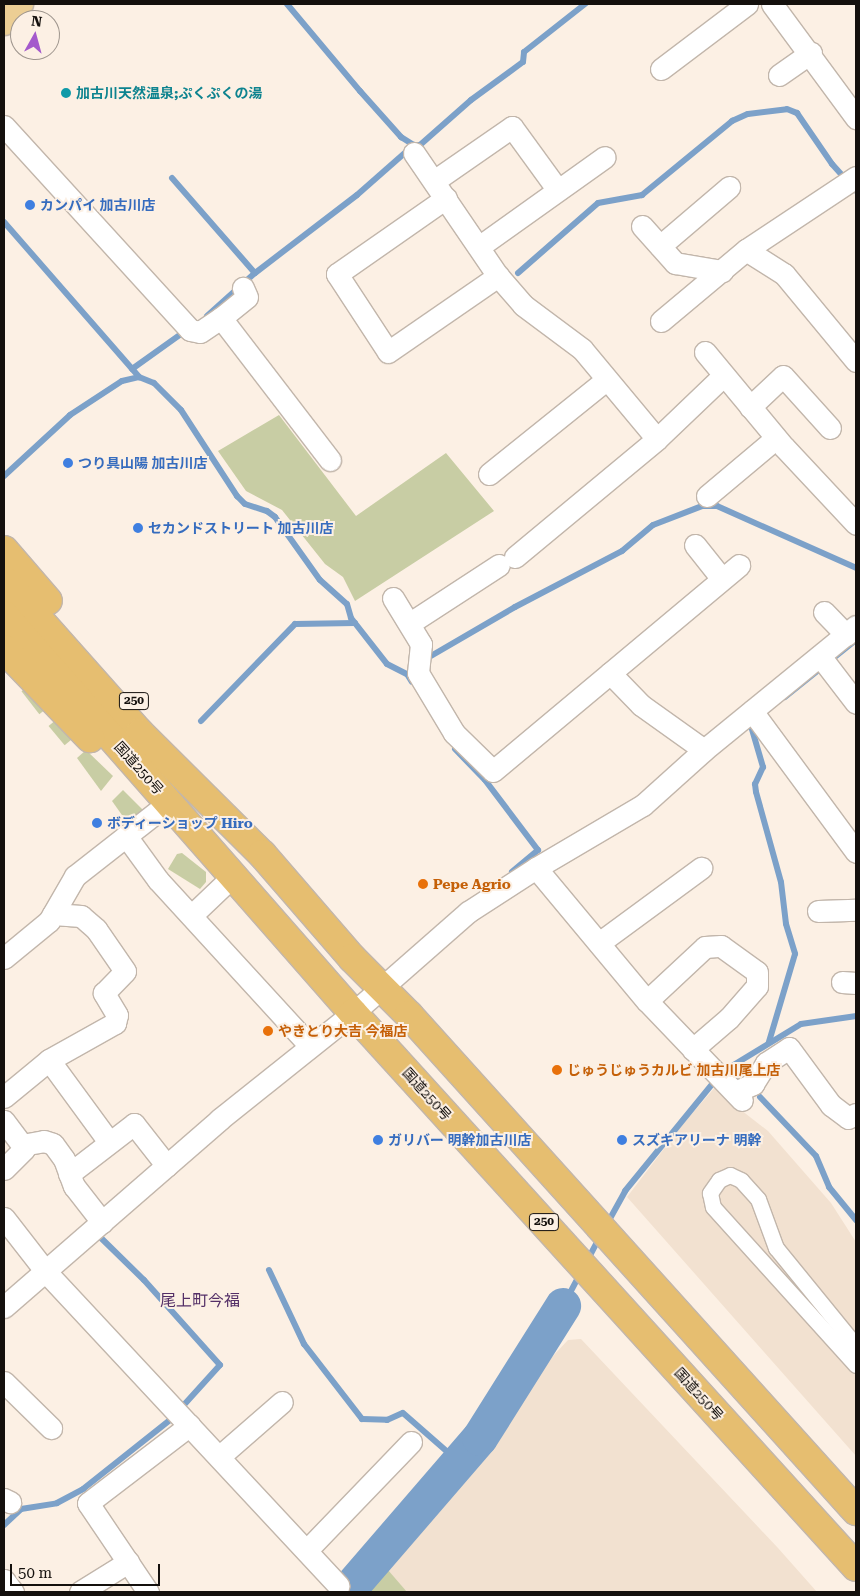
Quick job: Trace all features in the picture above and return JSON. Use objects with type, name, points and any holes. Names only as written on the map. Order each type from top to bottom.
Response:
[{"type":"highway","name":"250","points":[[4,550],[262,854]]},
{"type":"highway","name":"国道250号","points":[[4,580],[140,733],[262,854],[856,1511]]},
{"type":"highway","name":"国道250号","points":[[4,615],[234,875],[353,1013],[856,1567]]},
{"type":"highway","name":"250","points":[[4,649],[57,705],[234,875]]},
{"type":"main road","points":[[4,21],[20,4]]},
{"type":"street","points":[[661,69],[748,4]]},
{"type":"street","points":[[772,4],[811,53],[856,118]]},
{"type":"street","points":[[779,75],[811,53]]},
{"type":"street","points":[[4,126],[190,330],[200,332],[221,318],[247,297],[243,288]]},
{"type":"street","points":[[498,276],[388,352],[337,274],[440,190],[512,127],[557,189]]},
{"type":"street","points":[[414,153],[480,246],[498,276],[522,305],[582,349],[657,439]]},
{"type":"street","points":[[480,246],[604,157]]},
{"type":"street","points":[[661,321],[746,250],[856,177]]},
{"type":"street","points":[[660,246],[729,187]]},
{"type":"street","points":[[642,226],[675,263],[722,270]]},
{"type":"street","points":[[746,250],[784,274],[856,361]]},
{"type":"street","points":[[221,318],[330,460]]},
{"type":"street","points":[[705,352],[776,438],[856,524]]},
{"type":"street","points":[[410,623],[507,561],[657,439],[723,376]]},
{"type":"street","points":[[750,407],[783,376],[830,428]]},
{"type":"street","points":[[489,474],[515,444],[606,379]]},
{"type":"street","points":[[707,496],[776,438]]},
{"type":"street","points":[[695,544],[722,579]]},
{"type":"street","points":[[393,598],[410,623],[421,644],[418,673],[454,733],[494,771],[739,565]]},
{"type":"street","points":[[4,1308],[167,1166],[310,1046],[353,1013],[468,912],[536,868],[643,805],[704,750],[851,631],[824,612]]},
{"type":"street","points":[[820,656],[856,703]]},
{"type":"street","points":[[610,673],[641,705],[704,750]]},
{"type":"street","points":[[752,711],[856,852]]},
{"type":"street","points":[[4,958],[32,937],[53,914],[74,876],[162,807]]},
{"type":"street","points":[[126,836],[158,880],[310,1046]]},
{"type":"street","points":[[536,868],[648,1001],[728,1086],[753,1084],[766,1063],[789,1048],[831,1105],[848,1118],[856,1114]]},
{"type":"street","points":[[599,944],[701,868]]},
{"type":"street","points":[[192,915],[234,875]]},
{"type":"street","points":[[818,910],[856,910]]},
{"type":"street","points":[[4,1097],[49,1060],[115,1023],[116,1015],[104,993],[125,971],[96,928],[81,916],[53,914]]},
{"type":"street","points":[[648,1001],[705,948],[721,946],[756,972],[757,986],[729,1018],[693,1049]]},
{"type":"street","points":[[49,1060],[109,1142]]},
{"type":"street","points":[[4,1121],[24,1149],[4,1169]]},
{"type":"street","points":[[70,1174],[134,1124],[167,1166]]},
{"type":"street","points":[[22,1145],[44,1141],[53,1144],[70,1174],[74,1186],[102,1222]]},
{"type":"street","points":[[856,1346],[776,1248],[758,1199],[741,1180],[730,1175],[719,1180],[710,1193],[713,1207],[856,1365]]},
{"type":"street","points":[[4,1218],[46,1272],[220,1456],[339,1586]]},
{"type":"street","points":[[4,1382],[51,1428]]},
{"type":"street","points":[[220,1456],[282,1402]]},
{"type":"street","points":[[148,1592],[88,1502],[190,1425]]},
{"type":"street","points":[[307,1550],[411,1442]]},
{"type":"street","points":[[80,1592],[128,1562]]},
{"type":"street","points":[[4,1580],[13,1592]]},
{"type":"shaded area","points":[[717,1085],[732,1103],[768,1131],[831,1203],[856,1242],[856,1456],[627,1197],[683,1124]]},
{"type":"shaded area","points":[[581,1339],[817,1592],[366,1592],[489,1450],[514,1409],[552,1357],[568,1340]]},
{"type":"green space","points":[[279,415],[356,516],[446,453],[494,511],[355,601],[343,577],[325,564],[282,510],[246,491],[218,451]]},
{"type":"green space","points":[[27,687],[45,710],[39,714],[21,691]]},
{"type":"green space","points":[[57,719],[73,738],[65,745],[49,726]]},
{"type":"green space","points":[[86,750],[113,776],[101,791],[77,758]]},
{"type":"green space","points":[[123,790],[143,810],[129,825],[112,801]]},
{"type":"green space","points":[[182,853],[206,872],[206,882],[200,889],[168,869],[177,854]]},
{"type":"green space","points":[[388,1570],[407,1592],[368,1592]]},
{"type":"waterway","points":[[287,4],[401,137],[414,145]]},
{"type":"waterway","points":[[207,316],[255,273],[357,195],[414,145],[420,145],[471,100],[523,62],[524,52],[585,4]]},
{"type":"waterway","points":[[518,273],[598,203],[642,195],[732,121],[748,114],[787,109],[797,113],[832,164],[856,191]]},
{"type":"waterway","points":[[172,178],[255,273]]},
{"type":"waterway","points":[[4,222],[139,377]]},
{"type":"waterway","points":[[132,369],[181,334]]},
{"type":"waterway","points":[[4,476],[70,415],[122,381],[139,377],[154,383],[181,410],[237,496],[245,504],[267,511],[275,517],[320,580],[347,604],[351,618],[387,664],[407,674],[412,682]]},
{"type":"waterway","points":[[424,660],[515,607],[622,551],[653,525],[702,506],[717,506],[856,568]]},
{"type":"waterway","points":[[201,721],[295,624],[355,623]]},
{"type":"waterway","points":[[785,697],[856,640]]},
{"type":"waterway","points":[[751,726],[763,767],[755,784],[756,792],[781,882],[786,924],[795,954],[769,1042]]},
{"type":"waterway","points":[[455,749],[485,780],[538,850],[512,872]]},
{"type":"waterway","points":[[607,1224],[625,1191],[722,1072],[801,1024],[856,1016]]},
{"type":"waterway","points":[[760,1097],[816,1156],[829,1187],[856,1220]]},
{"type":"waterway","points":[[99,1236],[144,1280],[220,1365],[182,1407]]},
{"type":"waterway","points":[[587,1261],[600,1237]]},
{"type":"waterway","points":[[269,1270],[304,1344],[362,1419],[387,1420],[403,1413],[459,1462]]},
{"type":"waterway","points":[[563,1306],[580,1274]]},
{"type":"waterway","points":[[347,1592],[480,1438],[563,1306]]},
{"type":"waterway","points":[[4,1525],[21,1509],[57,1503],[83,1489],[174,1417]]},
{"type":"place","name":"加古川天然温泉;ぷくぷくの湯","points":[[66,93]]},
{"type":"place","name":"カンパイ 加古川店","points":[[30,205]]},
{"type":"place","name":"つり具山陽 加古川店","points":[[68,463]]},
{"type":"place","name":"セカンドストリート 加古川店","points":[[138,528]]},
{"type":"place","name":"ボディーショップ Hiro","points":[[97,823]]},
{"type":"place","name":"Pepe Agrio","points":[[423,884]]},
{"type":"place","name":"やきとり大吉 今福店","points":[[268,1031]]},
{"type":"place","name":"じゅうじゅうカルビ 加古川尾上店","points":[[557,1070]]},
{"type":"place","name":"ガリバー 明幹加古川店","points":[[378,1140]]},
{"type":"place","name":"スズキアリーナ 明幹","points":[[622,1140]]},
{"type":"district","name":"尾上町今福","points":[[200,1301]]}]
